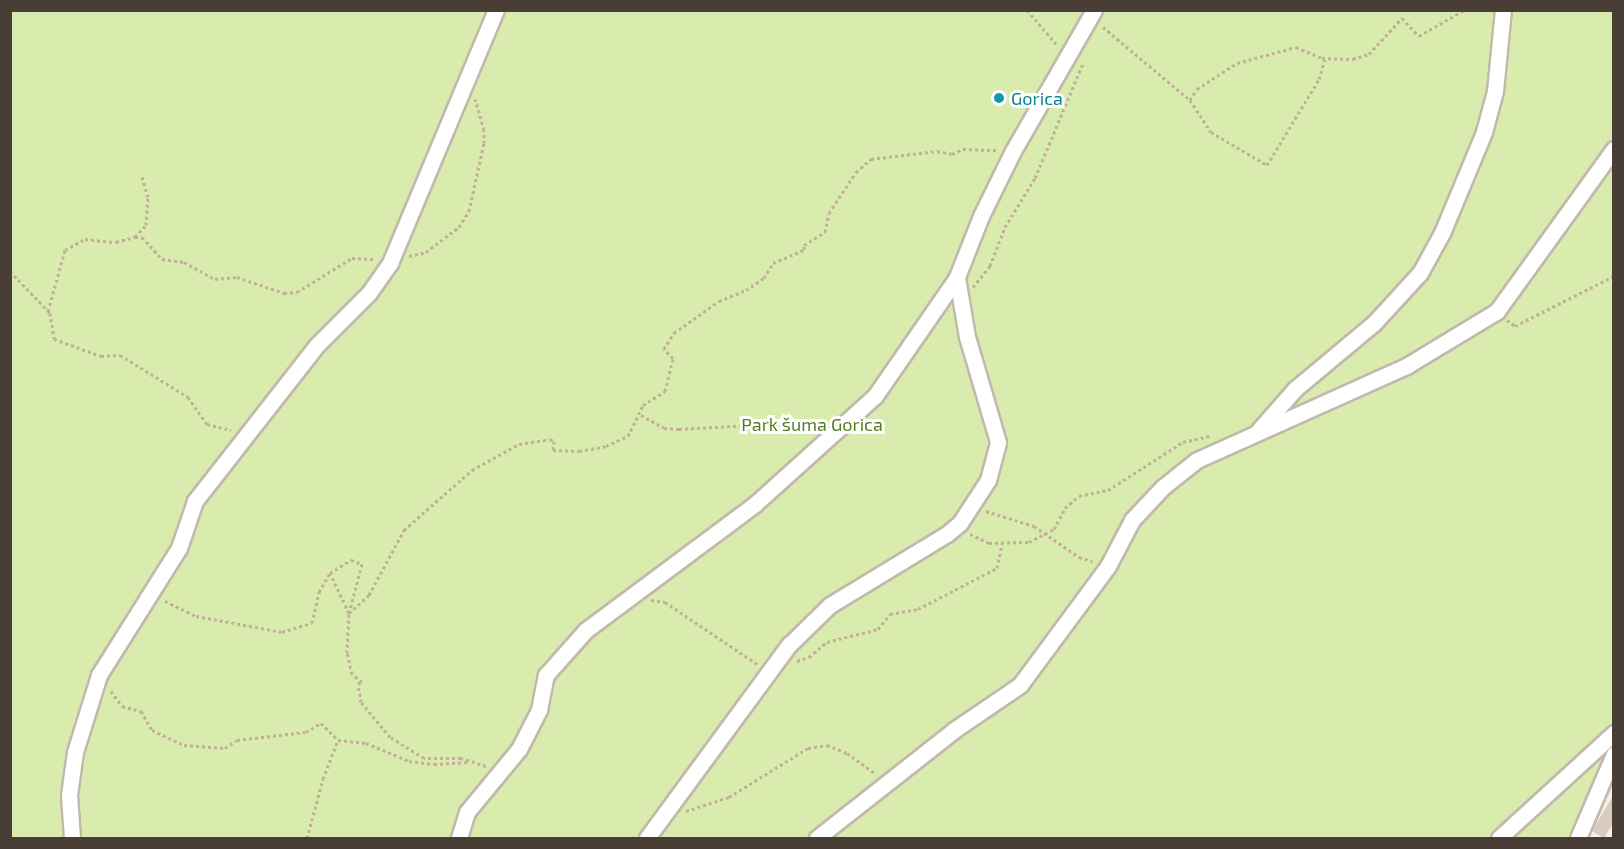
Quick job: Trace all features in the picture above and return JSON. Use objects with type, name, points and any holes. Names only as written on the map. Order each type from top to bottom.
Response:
[{"type":"street","points":[[72,838],[69,795],[75,752],[99,675],[148,592],[179,548],[195,501],[245,440],[316,346],[369,293],[391,260],[462,86],[496,10]]},
{"type":"street","points":[[1255,435],[1295,389],[1374,323],[1420,273],[1442,233],[1484,132],[1495,91],[1503,10]]},
{"type":"street","points":[[459,838],[467,812],[519,749],[538,710],[546,675],[586,630],[755,504],[875,396],[958,283],[981,216],[1013,151],[1068,56],[1098,18]]},
{"type":"street","points":[[817,838],[1020,685],[1108,566],[1132,520],[1162,487],[1197,460],[1408,365],[1497,311],[1614,149]]},
{"type":"street","points":[[647,838],[789,645],[830,604],[960,523],[988,480],[998,442],[967,337],[958,283]]},
{"type":"street","points":[[1499,838],[1614,733]]},
{"type":"street","points":[[1578,838],[1614,754]]},
{"type":"path","points":[[1027,10],[1068,56]]},
{"type":"path","points":[[1190,100],[1197,89],[1237,63],[1296,47],[1325,58],[1353,59],[1369,54],[1402,18],[1419,36],[1464,10]]},
{"type":"path","points":[[1098,18],[1190,100],[1211,132],[1267,165],[1319,79],[1325,58]]},
{"type":"path","points":[[1098,18],[1098,35]]},
{"type":"path","points":[[958,283],[965,291],[980,283],[990,266],[1005,227],[1035,178],[1089,53]]},
{"type":"path","points":[[245,440],[229,429],[207,424],[188,397],[120,355],[101,356],[54,339],[48,311],[65,250],[85,239],[116,242],[141,237],[162,259],[184,262],[215,279],[237,277],[284,294],[297,292],[352,258],[391,260],[426,252],[459,227],[469,211],[480,171],[484,130],[475,98],[462,86]]},
{"type":"path","points":[[349,613],[369,595],[404,530],[417,515],[472,470],[535,440],[550,439],[554,441],[553,450],[564,452],[606,446],[628,436],[634,420],[641,415],[643,405],[665,391],[673,358],[664,349],[674,333],[719,301],[746,290],[764,278],[773,263],[804,250],[804,245],[825,232],[829,213],[856,172],[871,159],[937,151],[952,154],[963,148],[1013,151]]},
{"type":"path","points":[[135,237],[146,225],[148,196],[141,174]]},
{"type":"path","points":[[10,271],[48,311]]},
{"type":"path","points":[[1497,311],[1515,326],[1614,276]]},
{"type":"path","points":[[641,415],[664,428],[679,429],[815,420],[845,425]]},
{"type":"path","points":[[1108,566],[1079,557],[1044,532],[985,511],[966,515],[960,523],[966,532],[989,543],[1029,542],[1044,532],[1054,529],[1065,508],[1079,496],[1108,490],[1183,442],[1212,436],[1233,444]]},
{"type":"path","points":[[148,592],[196,616],[282,632],[312,623],[319,592],[330,573],[351,560],[362,564],[349,613],[347,653],[352,674],[362,682],[358,690],[367,711],[390,737],[424,758],[472,761],[501,771]]},
{"type":"path","points":[[330,573],[349,613]]},
{"type":"path","points":[[99,675],[122,706],[141,711],[152,730],[184,745],[225,748],[237,740],[306,732],[321,723],[338,740],[366,743],[409,761],[434,764],[472,761]]},
{"type":"path","points":[[307,838],[322,779],[338,740]]},
{"type":"path","points":[[681,813],[729,797],[808,748],[827,744],[847,753],[865,769],[892,780]]},
{"type":"green space","name":"Park šuma Gorica","points":[[10,11],[1613,11],[1613,784],[1568,838],[11,838]]},
{"type":"building","points":[[1614,794],[1614,822],[1604,838],[1592,831]]},
{"type":"place","name":"Gorica","points":[[999,98]]}]
